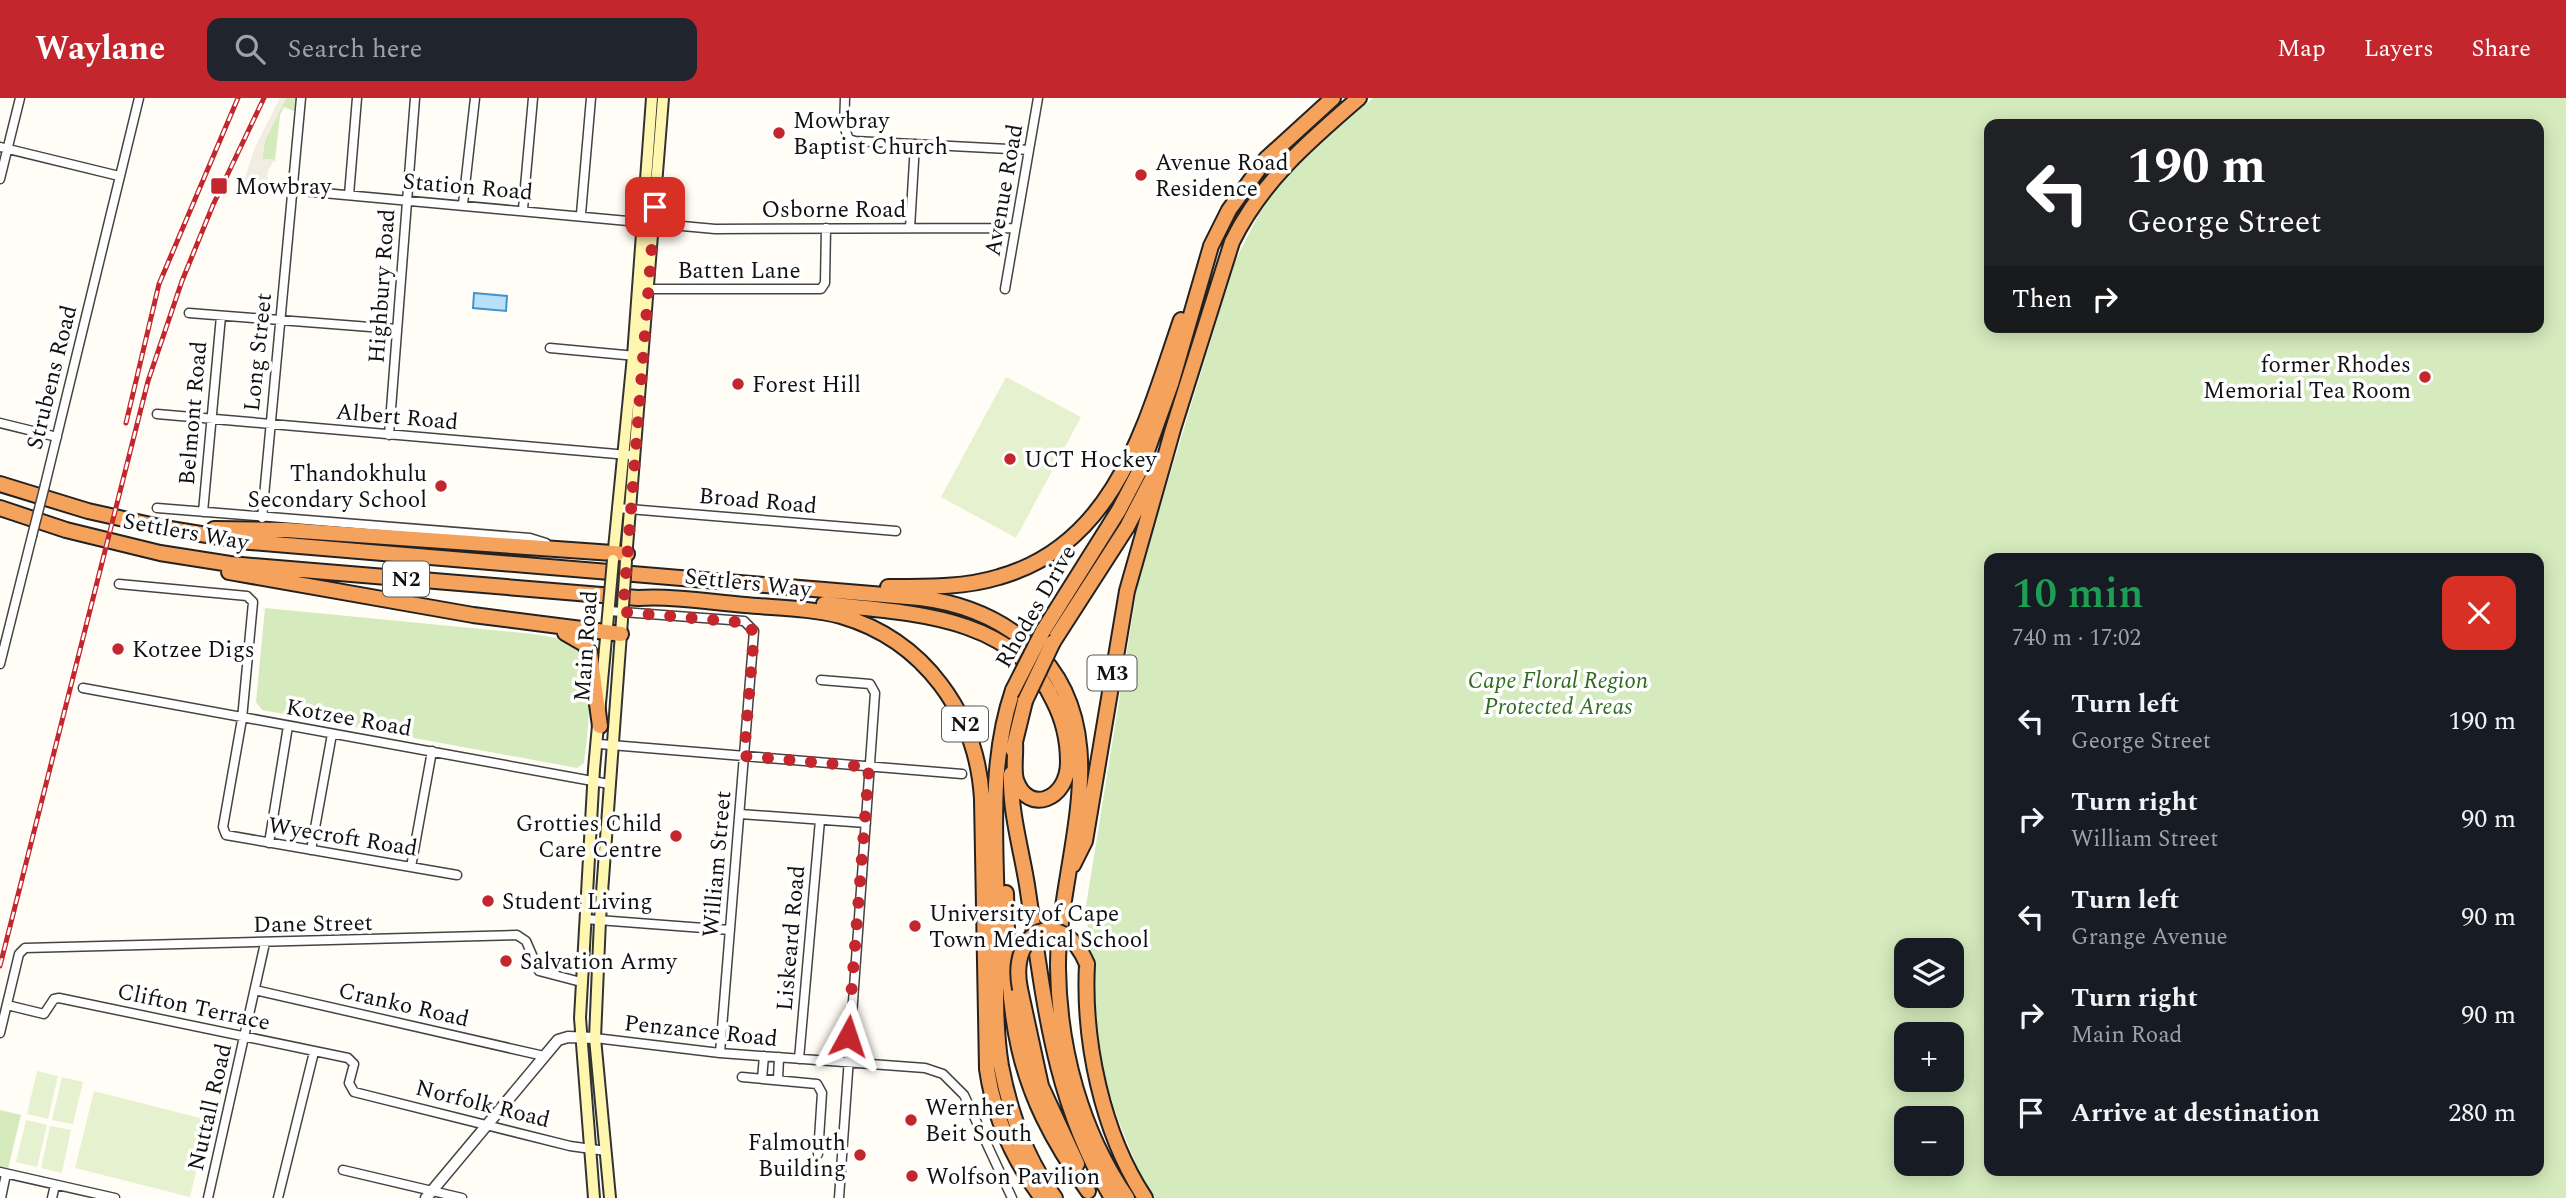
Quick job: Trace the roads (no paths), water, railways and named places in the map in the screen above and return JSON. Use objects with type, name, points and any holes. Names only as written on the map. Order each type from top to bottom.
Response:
[{"type":"highway","name":"Rhodes Drive","points":[[1051,1197],[1018,1128],[999,1051],[996,758],[1002,732],[1013,690],[1048,637],[1141,468],[1171,384],[1215,236],[1246,184],[1276,148],[1334,98]]},
{"type":"highway","name":"M3","points":[[1068,876],[1085,841],[1122,611],[1173,429],[1222,272],[1243,222],[1283,167],[1359,98]]},
{"type":"highway","points":[[852,592],[886,587],[961,585],[999,578],[1030,565],[1071,538],[1100,507],[1134,455],[1185,309],[1198,290]]},
{"type":"highway","points":[[1112,1198],[1079,1137],[1059,1078],[1011,785],[1015,743],[1025,701],[1048,637],[1137,509],[1173,429]]},
{"type":"highway","name":"Settlers Way","points":[[2,485],[88,511],[164,528],[275,544],[852,592],[936,600],[969,608],[1012,631],[1049,666],[1069,702],[1080,744],[1081,784],[1068,876]]},
{"type":"highway","name":"Settlers Way","points":[[0,508],[66,530],[174,555],[257,567],[638,598],[694,598],[829,613],[853,620],[908,650],[936,677],[953,701],[974,746],[981,785],[984,1040],[989,1081],[1006,1138],[1051,1197]]},
{"type":"highway","points":[[164,528],[286,530],[556,547],[620,557]]},
{"type":"highway","points":[[174,555],[232,573],[520,621],[614,633]]},
{"type":"highway","points":[[694,598],[743,597],[839,606],[953,622],[987,633],[1024,658],[1051,694],[1062,720],[1068,752],[1068,776],[1062,790],[1051,797],[1039,799],[1021,788],[1015,773],[1015,743]]},
{"type":"highway","points":[[520,621],[573,635],[584,644],[595,670],[600,726]]},
{"type":"highway","points":[[1002,732],[1008,986],[1012,1023],[1036,1105],[1059,1151],[1091,1196]]},
{"type":"highway","name":"N2","points":[[1068,876],[1058,959],[1065,1046],[1088,1124],[1127,1198]]},
{"type":"highway","points":[[1026,881],[1034,1003],[1046,1066],[1091,1196]]},
{"type":"highway","points":[[1091,1196],[1041,1086],[1020,989],[1018,963],[1021,947],[1031,936],[1044,930],[1059,931],[1072,937],[1087,964],[1086,1019],[1094,1070],[1120,1149],[1145,1198]]},
{"type":"main road","name":"Main Road","points":[[610,1192],[595,1038],[600,920],[615,709],[614,633],[609,608],[630,509],[629,455],[656,112],[652,98]]},
{"type":"main road","name":"Main Road","points":[[656,112],[663,98]]},
{"type":"main road","name":"Main Road","points":[[594,1193],[579,1037],[581,982],[601,707],[614,633],[623,609],[617,508],[629,455]]},
{"type":"main road","points":[[601,707],[615,709]]},
{"type":"main road","points":[[594,1193],[610,1192]]},
{"type":"street","points":[[0,179],[4,148],[20,98]]},
{"type":"street","name":"Strubens Road","points":[[0,664],[139,98]]},
{"type":"street","name":"Long Street","points":[[262,518],[301,98]]},
{"type":"street","points":[[349,195],[357,98]]},
{"type":"street","name":"Highbury Road","points":[[388,435],[398,339],[396,329],[415,98]]},
{"type":"street","points":[[463,204],[475,98]]},
{"type":"street","points":[[523,209],[533,98]]},
{"type":"street","points":[[580,214],[591,98]]},
{"type":"street","points":[[845,98],[844,127],[849,139],[1029,149]]},
{"type":"street","name":"Avenue Road","points":[[1005,289],[1038,98]]},
{"type":"street","points":[[910,229],[915,144]]},
{"type":"street","points":[[4,148],[119,176]]},
{"type":"street","name":"Station Road","points":[[291,190],[648,222]]},
{"type":"street","name":"Osborne Road","points":[[648,222],[715,229],[1015,228]]},
{"type":"street","name":"Batten Lane","points":[[643,289],[821,289],[825,283],[826,228]]},
{"type":"street","points":[[188,313],[396,329]]},
{"type":"street","name":"Belmont Road","points":[[203,512],[221,316]]},
{"type":"street","points":[[550,348],[638,356]]},
{"type":"street","name":"Albert Road","points":[[157,414],[629,455]]},
{"type":"street","points":[[0,423],[57,437]]},
{"type":"street","points":[[158,508],[530,538],[556,547]]},
{"type":"street","name":"Broad Road","points":[[617,508],[896,531]]},
{"type":"street","points":[[119,584],[251,599],[253,607],[242,719]]},
{"type":"street","points":[[609,608],[623,609]]},
{"type":"street","name":"William Street","points":[[623,609],[744,621],[752,626],[754,635],[720,1053]]},
{"type":"street","points":[[821,680],[873,686],[876,693],[846,1062],[839,1198]]},
{"type":"street","name":"Kotzee Road","points":[[83,688],[609,784]]},
{"type":"street","name":"Wyecroft Road","points":[[242,719],[224,833],[457,875]]},
{"type":"street","points":[[269,843],[288,726]]},
{"type":"street","points":[[311,850],[332,734]]},
{"type":"street","points":[[598,744],[962,774]]},
{"type":"street","points":[[411,867],[432,751]]},
{"type":"street","points":[[740,814],[866,823]]},
{"type":"street","name":"Liskeard Road","points":[[799,1059],[820,820]]},
{"type":"street","points":[[585,919],[730,930]]},
{"type":"street","name":"Dane Street","points":[[7,1005],[22,949],[522,937],[539,971],[581,982]]},
{"type":"street","name":"Nuttall Road","points":[[208,1198],[265,943]]},
{"type":"street","name":"Cranko Road","points":[[255,990],[544,1056]]},
{"type":"street","name":"Clifton Terrace","points":[[7,1005],[44,1014],[54,999],[59,998],[352,1060],[351,1090]]},
{"type":"street","points":[[0,1033],[7,1005]]},
{"type":"street","points":[[429,1195],[558,1040],[595,1038]]},
{"type":"street","name":"Penzance Road","points":[[595,1038],[720,1053],[925,1068],[943,1074],[955,1083],[964,1095],[1012,1198]]},
{"type":"street","points":[[278,1198],[314,1052]]},
{"type":"street","points":[[762,1079],[764,1056]]},
{"type":"street","points":[[778,1080],[779,1057]]},
{"type":"street","points":[[742,1077],[812,1082],[820,1088],[818,1154]]},
{"type":"street","name":"Norfolk Road","points":[[351,1090],[589,1150],[606,1151]]},
{"type":"street","points":[[343,1170],[429,1195],[463,1198]]},
{"type":"street","points":[[1,1198],[3,1173],[115,1198]]},
{"type":"street","points":[[52,1198],[55,1185]]},
{"type":"water","points":[[474,293],[507,296],[506,311],[473,308]]},
{"type":"railway","points":[[126,423],[159,284],[238,98]]},
{"type":"railway","points":[[0,966],[148,381],[182,281],[213,205],[264,98]]},
{"type":"place","name":"Mowbray Baptist Church","points":[[779,133]]},
{"type":"place","name":"Avenue Road Residence","points":[[1141,175]]},
{"type":"place","name":"Mowbray","points":[[219,186]]},
{"type":"place","name":"former Rhodes Memorial Tea Room","points":[[2425,377]]},
{"type":"place","name":"Forest Hill","points":[[738,384]]},
{"type":"place","name":"UCT Hockey","points":[[1010,459]]},
{"type":"place","name":"Thandokhulu Secondary School","points":[[441,486]]},
{"type":"place","name":"Kotzee Digs","points":[[118,649]]},
{"type":"place","name":"Grotties Child Care Centre","points":[[676,836]]},
{"type":"place","name":"Student Living","points":[[488,901]]},
{"type":"place","name":"University of Cape Town Medical School","points":[[915,926]]},
{"type":"place","name":"Salvation Army","points":[[506,961]]},
{"type":"place","name":"Wernher Beit South","points":[[911,1120]]},
{"type":"place","name":"Falmouth Building","points":[[860,1155]]},
{"type":"place","name":"Wolfson Pavilion","points":[[912,1176]]},
{"type":"park label","name":"Cape Floral Region Protected Areas","points":[[1558,693]]}]
